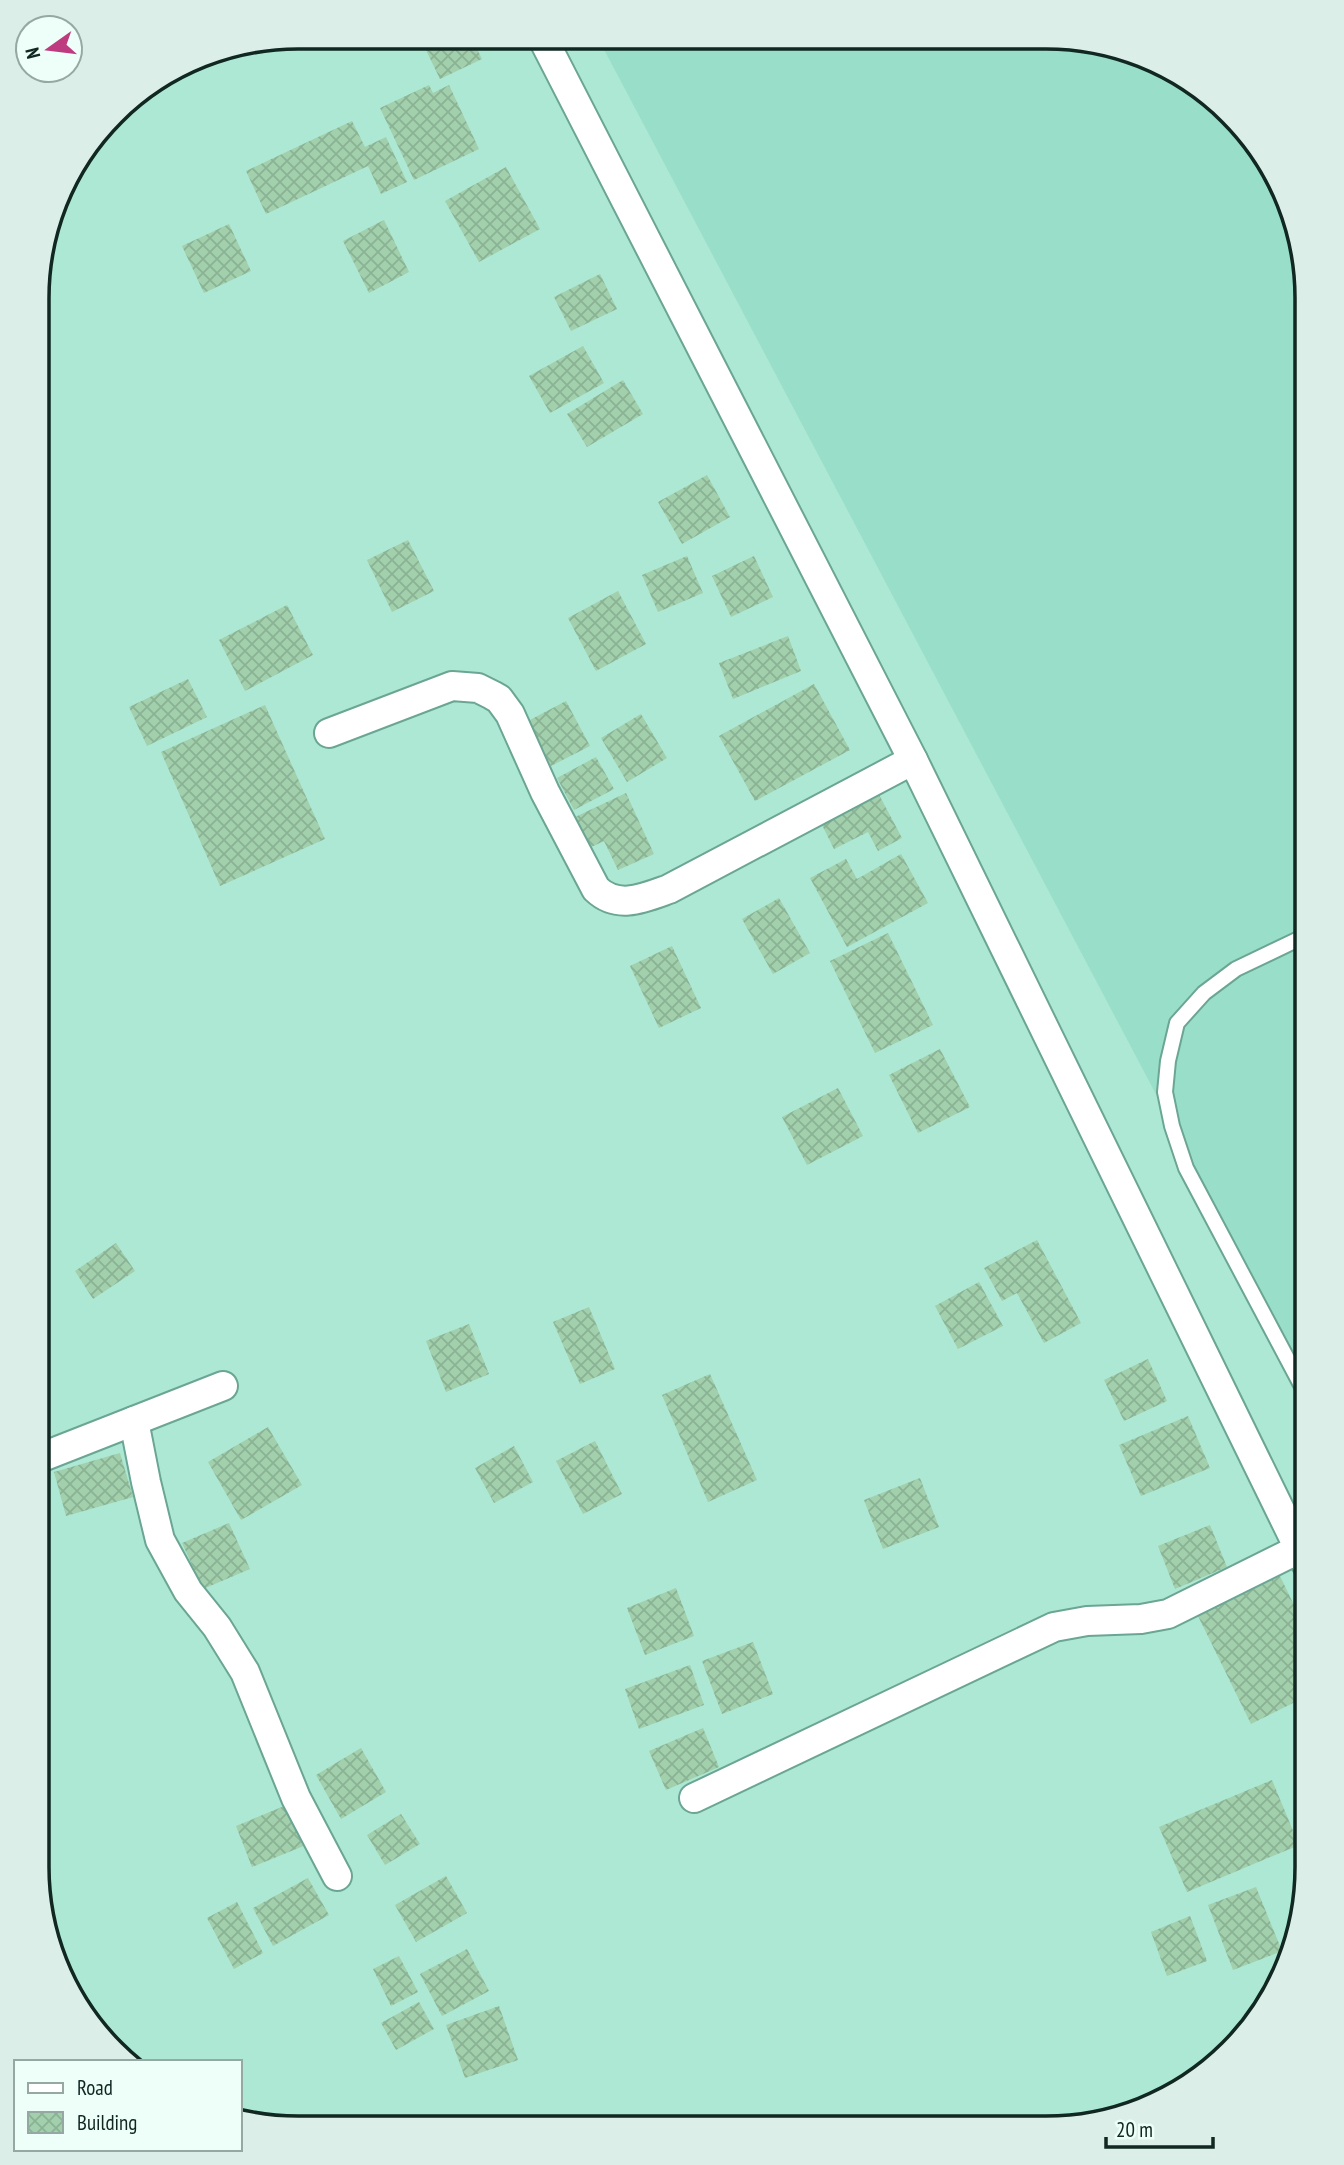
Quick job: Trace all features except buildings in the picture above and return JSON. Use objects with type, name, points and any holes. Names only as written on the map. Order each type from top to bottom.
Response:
[{"type":"street","points":[[548,50],[913,760],[1295,1541]]},
{"type":"street","points":[[329,733],[452,686],[478,688],[499,699],[510,714],[545,792],[596,889],[604,897],[616,901],[629,901],[668,889],[913,760]]},
{"type":"street","points":[[49,1454],[223,1386]]},
{"type":"street","points":[[134,1421],[160,1540],[188,1591],[217,1627],[245,1672],[296,1798],[337,1876]]},
{"type":"street","points":[[694,1798],[1054,1627],[1087,1621],[1141,1619],[1168,1614],[1295,1560]]},
{"type":"lane","points":[[1295,941],[1236,969],[1203,993],[1177,1023],[1168,1060],[1165,1092],[1172,1126],[1186,1168],[1295,1373]]},
{"type":"shaded area","points":[[1046,49],[1110,57],[1156,75],[1198,100],[1244,146],[1262,174],[1287,234],[1295,298],[1295,1357],[604,50]]}]
